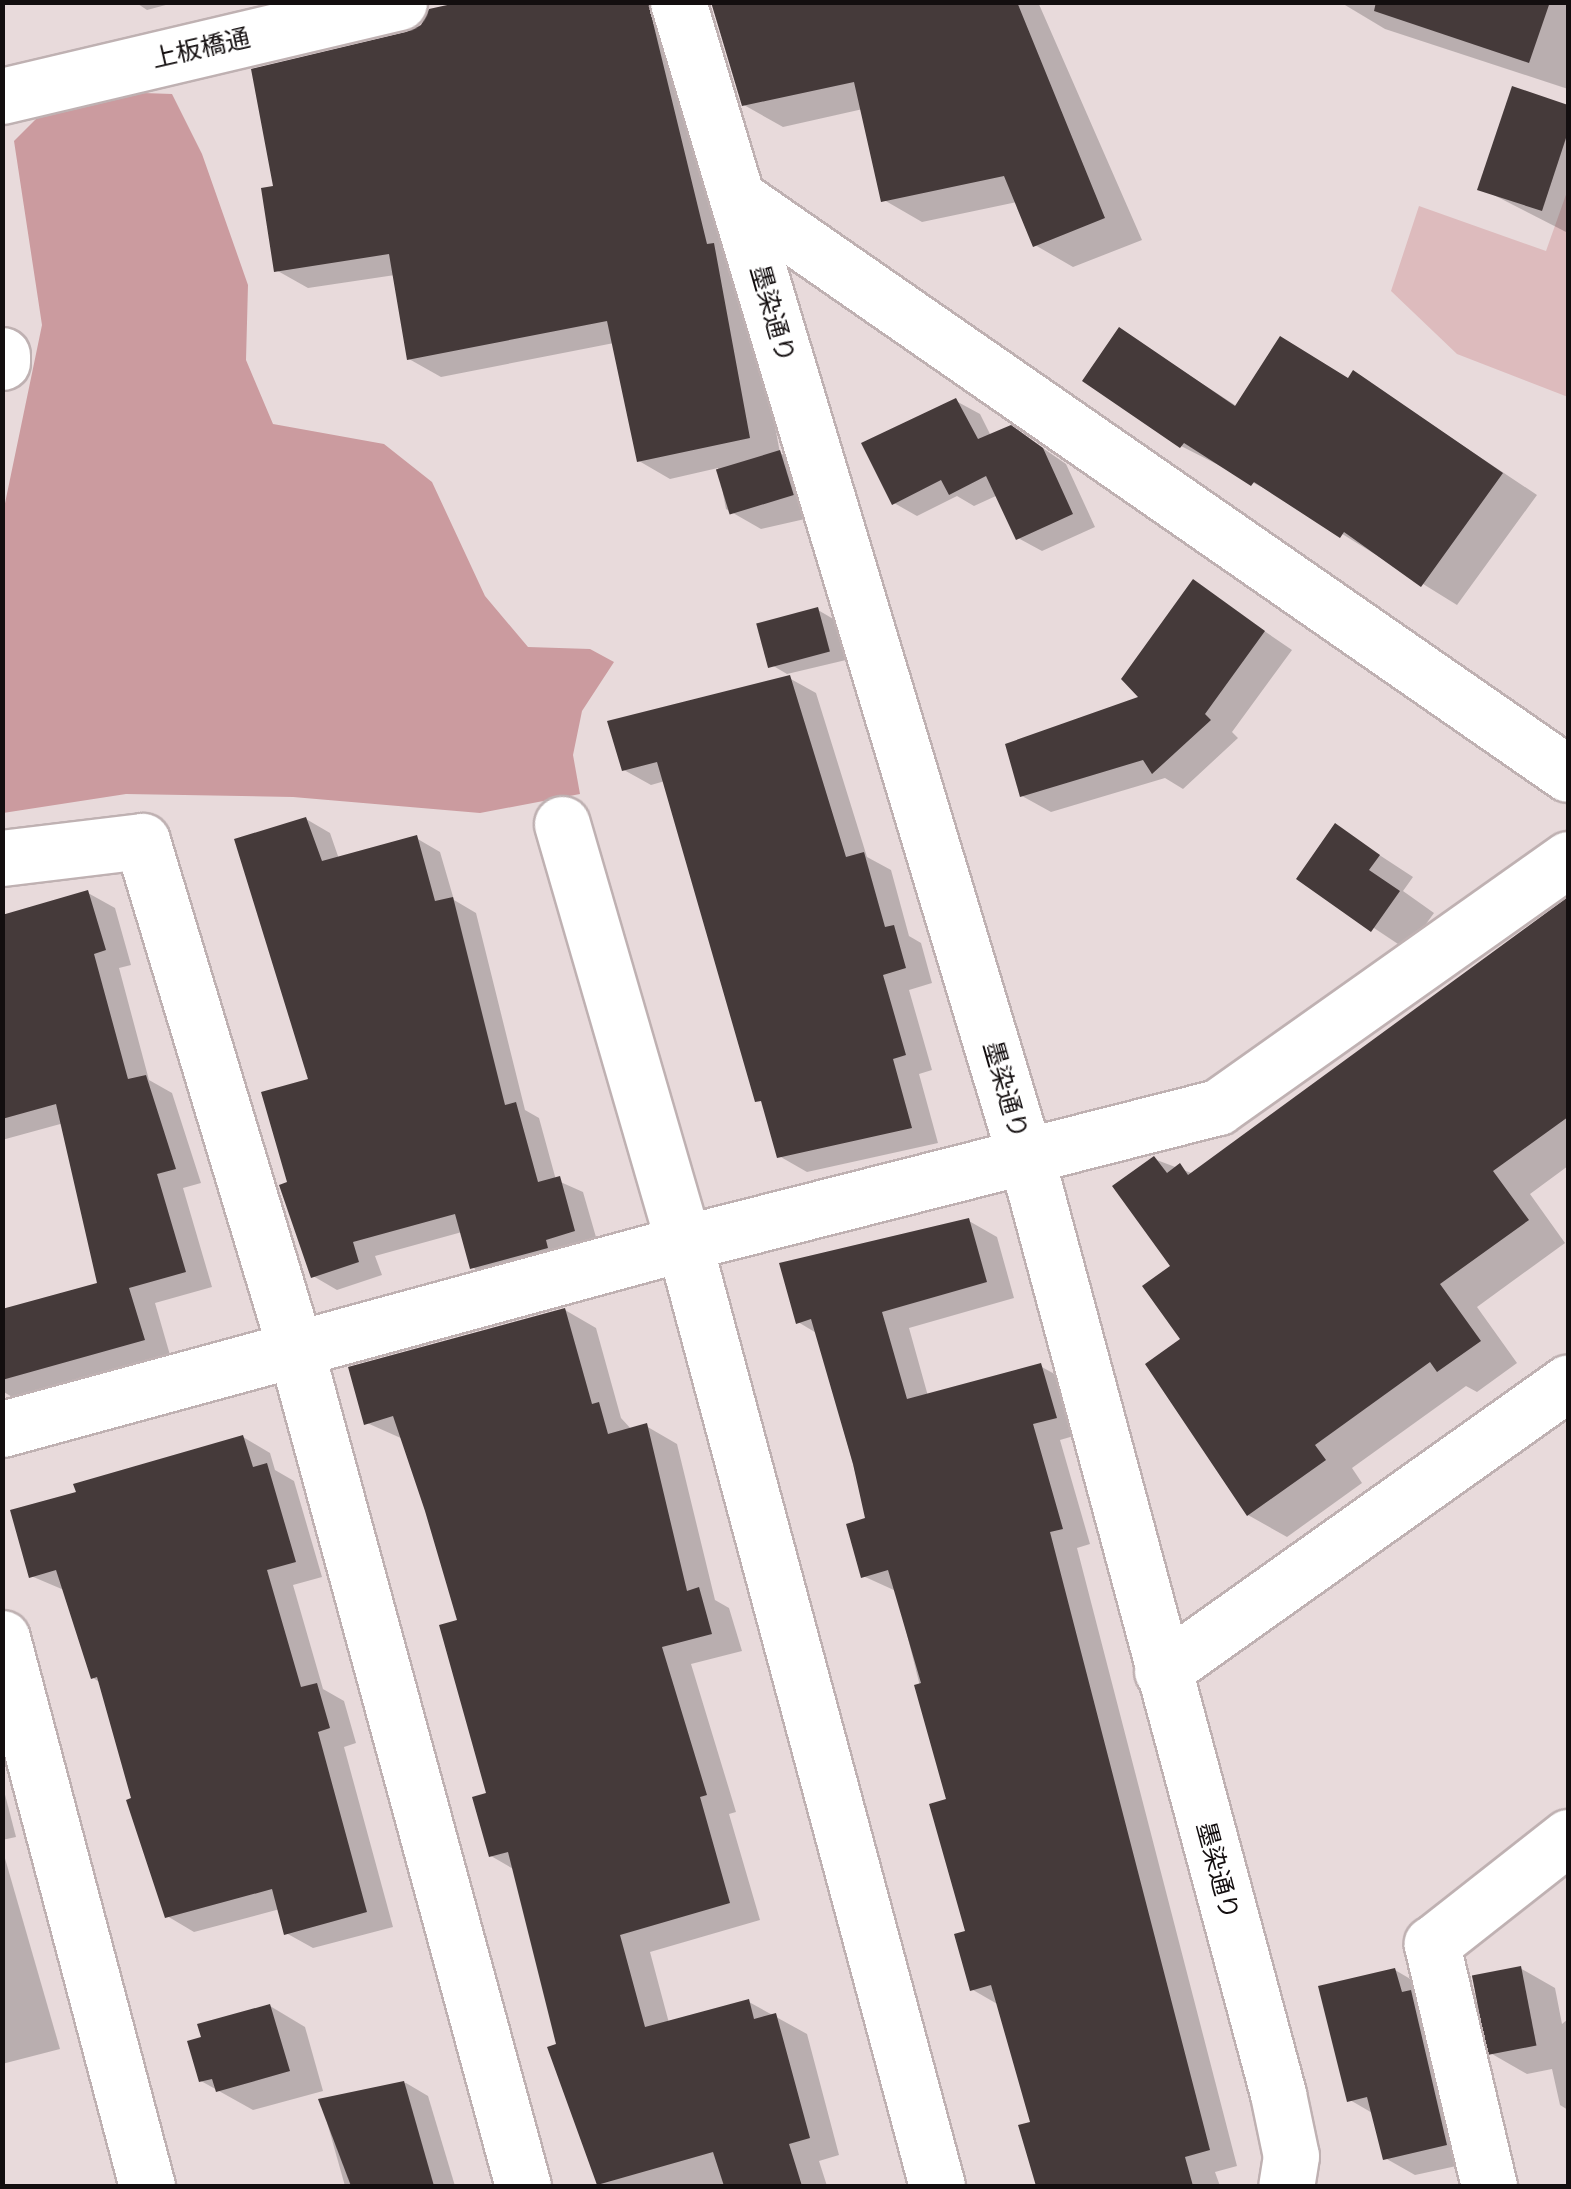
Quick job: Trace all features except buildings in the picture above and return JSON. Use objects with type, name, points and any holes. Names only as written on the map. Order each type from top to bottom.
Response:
[{"type":"street","name":"上板橋通","points":[[2,96],[400,2]]},
{"type":"street","name":"墨染通り","points":[[678,2],[1026,1161],[1278,2094],[1291,2156],[1286,2186]]},
{"type":"street","points":[[738,198],[1568,774]]},
{"type":"street","points":[[562,824],[684,1243],[936,2186]]},
{"type":"street","points":[[2,858],[142,841],[296,1352],[523,2186]]},
{"type":"street","points":[[2,1429],[296,1352],[684,1243],[1026,1161],[1218,1107],[1568,859]]},
{"type":"street","points":[[1162,1671],[1568,1382]]},
{"type":"street","points":[[2,1638],[147,2186]]},
{"type":"street","points":[[1489,2186],[1432,1944],[1568,1837]]},
{"type":"shaded area","points":[[115,92],[172,94],[202,154],[248,285],[246,360],[273,424],[384,444],[432,482],[485,596],[528,647],[590,649],[614,662],[582,711],[573,755],[580,794],[480,813],[293,797],[126,794],[3,813],[3,513],[42,325],[14,141],[40,115]]},
{"type":"shaded area","points":[[1568,189],[1568,397],[1457,354],[1391,291],[1419,206],[1546,251]]}]
